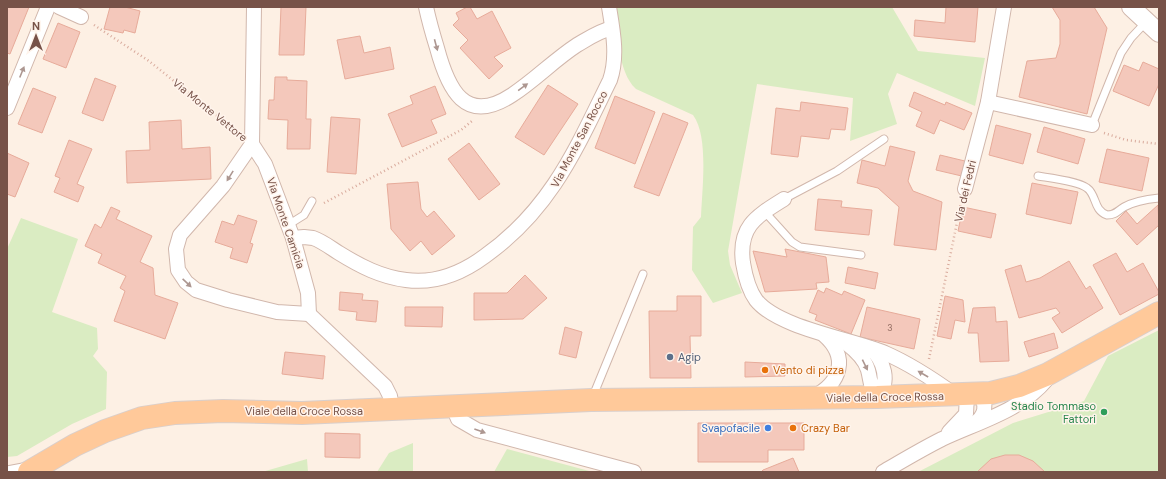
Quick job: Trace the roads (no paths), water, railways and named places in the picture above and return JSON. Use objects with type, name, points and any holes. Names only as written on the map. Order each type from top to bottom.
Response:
[{"type":"main road","name":"Viale della Croce Rossa","points":[[38,467],[105,431],[142,418],[157,415],[193,412],[302,413],[591,400],[967,395],[1005,390],[1051,372],[1159,313]]},
{"type":"street","points":[[7,108],[48,7]]},
{"type":"street","points":[[59,7],[81,17]]},
{"type":"street","points":[[252,144],[254,7]]},
{"type":"street","points":[[426,7],[442,66],[450,85],[456,94],[467,104],[477,107],[494,104],[510,96],[564,54],[600,31],[612,28]]},
{"type":"street","name":"Via Monte San Rocco","points":[[290,232],[318,240],[366,268],[384,276],[406,280],[429,281],[441,278],[464,269],[480,260],[514,233],[529,218],[549,194],[569,162],[610,80],[614,57],[610,7]]},
{"type":"street","name":"Via dei Fedri","points":[[965,189],[988,102],[1004,7]]},
{"type":"street","points":[[1131,7],[1153,28]]},
{"type":"street","points":[[988,102],[1092,125]]},
{"type":"street","name":"Via Monte Camicia","points":[[252,144],[265,164],[290,232],[308,293],[310,314]]},
{"type":"street","name":"Via Monte Vettore","points":[[252,144],[223,186],[180,235],[176,249],[178,270],[186,282],[196,290],[277,312],[310,314]]},
{"type":"street","points":[[784,199],[764,211],[749,225],[744,239],[743,260],[751,291],[761,305],[768,311],[822,333],[886,354],[967,395],[983,400],[984,414],[977,422],[966,428]]},
{"type":"street","points":[[310,314],[385,386],[390,396],[392,410]]},
{"type":"street","points":[[811,398],[829,387],[838,371],[837,352],[830,340],[822,333]]},
{"type":"street","points":[[842,340],[852,348],[866,365],[870,386],[877,397],[884,385],[884,372],[880,359],[869,348]]},
{"type":"street","points":[[883,472],[940,440],[1020,403],[1039,387],[1051,372]]},
{"type":"street","points":[[940,440],[964,417],[967,408],[967,395]]},
{"type":"street","points":[[453,407],[458,419],[477,430],[634,472]]},
{"type":"lane","points":[[1092,125],[1121,53],[1131,38],[1153,28]]},
{"type":"lane","points":[[784,199],[837,172],[884,139]]},
{"type":"lane","points":[[1038,176],[1086,187],[1092,195],[1098,209],[1106,215],[1116,214],[1130,205],[1159,198]]},
{"type":"lane","points":[[290,232],[306,212],[312,201]]},
{"type":"lane","points":[[764,211],[792,242],[800,247],[861,255]]},
{"type":"lane","points":[[591,400],[643,274]]},
{"type":"lane","points":[[7,470],[38,467]]},
{"type":"place","name":"Agip","points":[[670,357]]},
{"type":"place","name":"Vento di pizza","points":[[765,370]]},
{"type":"place","name":"Stadio Tommaso Fattori","points":[[1104,412]]},
{"type":"place","name":"Svapofacile","points":[[768,428]]},
{"type":"place","name":"Crazy Bar","points":[[793,428]]}]
